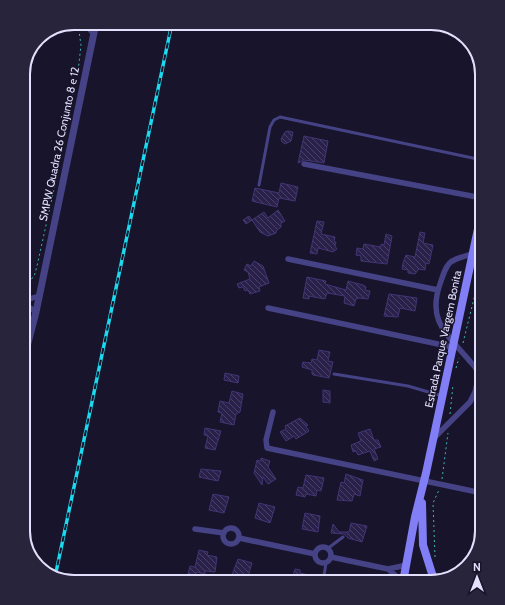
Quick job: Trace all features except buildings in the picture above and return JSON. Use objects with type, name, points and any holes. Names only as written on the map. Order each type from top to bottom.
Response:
[{"type":"main road","name":"Estrada Parque Vargem Bonita","points":[[405,575],[475,241]]},
{"type":"main road","name":"Estrada Parque Vargem Bonita","points":[[426,477],[422,508],[423,545],[432,575]]},
{"type":"street","points":[[90,30],[93,33]]},
{"type":"street","name":"SMPW Quadra 26 Conjunto 8 e 12","points":[[30,335],[94,30]]},
{"type":"street","points":[[304,164],[475,197]]},
{"type":"street","points":[[452,345],[437,317],[435,305],[438,290],[446,267],[452,260],[472,254],[475,256]]},
{"type":"street","points":[[288,259],[438,290]]},
{"type":"street","points":[[30,299],[39,296]]},
{"type":"street","points":[[30,307],[36,312]]},
{"type":"street","points":[[268,308],[452,345],[461,350],[475,368]]},
{"type":"street","points":[[434,438],[470,402],[475,389]]},
{"type":"street","points":[[273,412],[266,440],[268,448],[426,477],[475,491]]},
{"type":"street","points":[[195,529],[224,533],[227,530],[232,529],[237,531],[239,538]]},
{"type":"street","points":[[224,533],[226,541],[231,544],[236,542],[239,538]]},
{"type":"street","points":[[239,538],[315,554]]},
{"type":"street","points":[[315,554],[320,548],[327,549],[330,552],[331,557]]},
{"type":"street","points":[[315,554],[319,562],[326,563],[331,557]]},
{"type":"street","points":[[331,557],[388,568],[407,565]]},
{"type":"street","points":[[388,568],[396,575]]},
{"type":"lane","points":[[259,185],[270,127],[274,120],[280,117],[475,159]]},
{"type":"lane","points":[[334,374],[408,386],[442,396]]},
{"type":"lane","points":[[327,549],[343,537]]},
{"type":"lane","points":[[324,575],[326,563]]},
{"type":"path","points":[[78,75],[81,45],[79,30]]},
{"type":"path","points":[[30,280],[34,277],[37,266],[58,171],[66,117],[77,82]]},
{"type":"railway","points":[[56,571],[171,30]]}]
